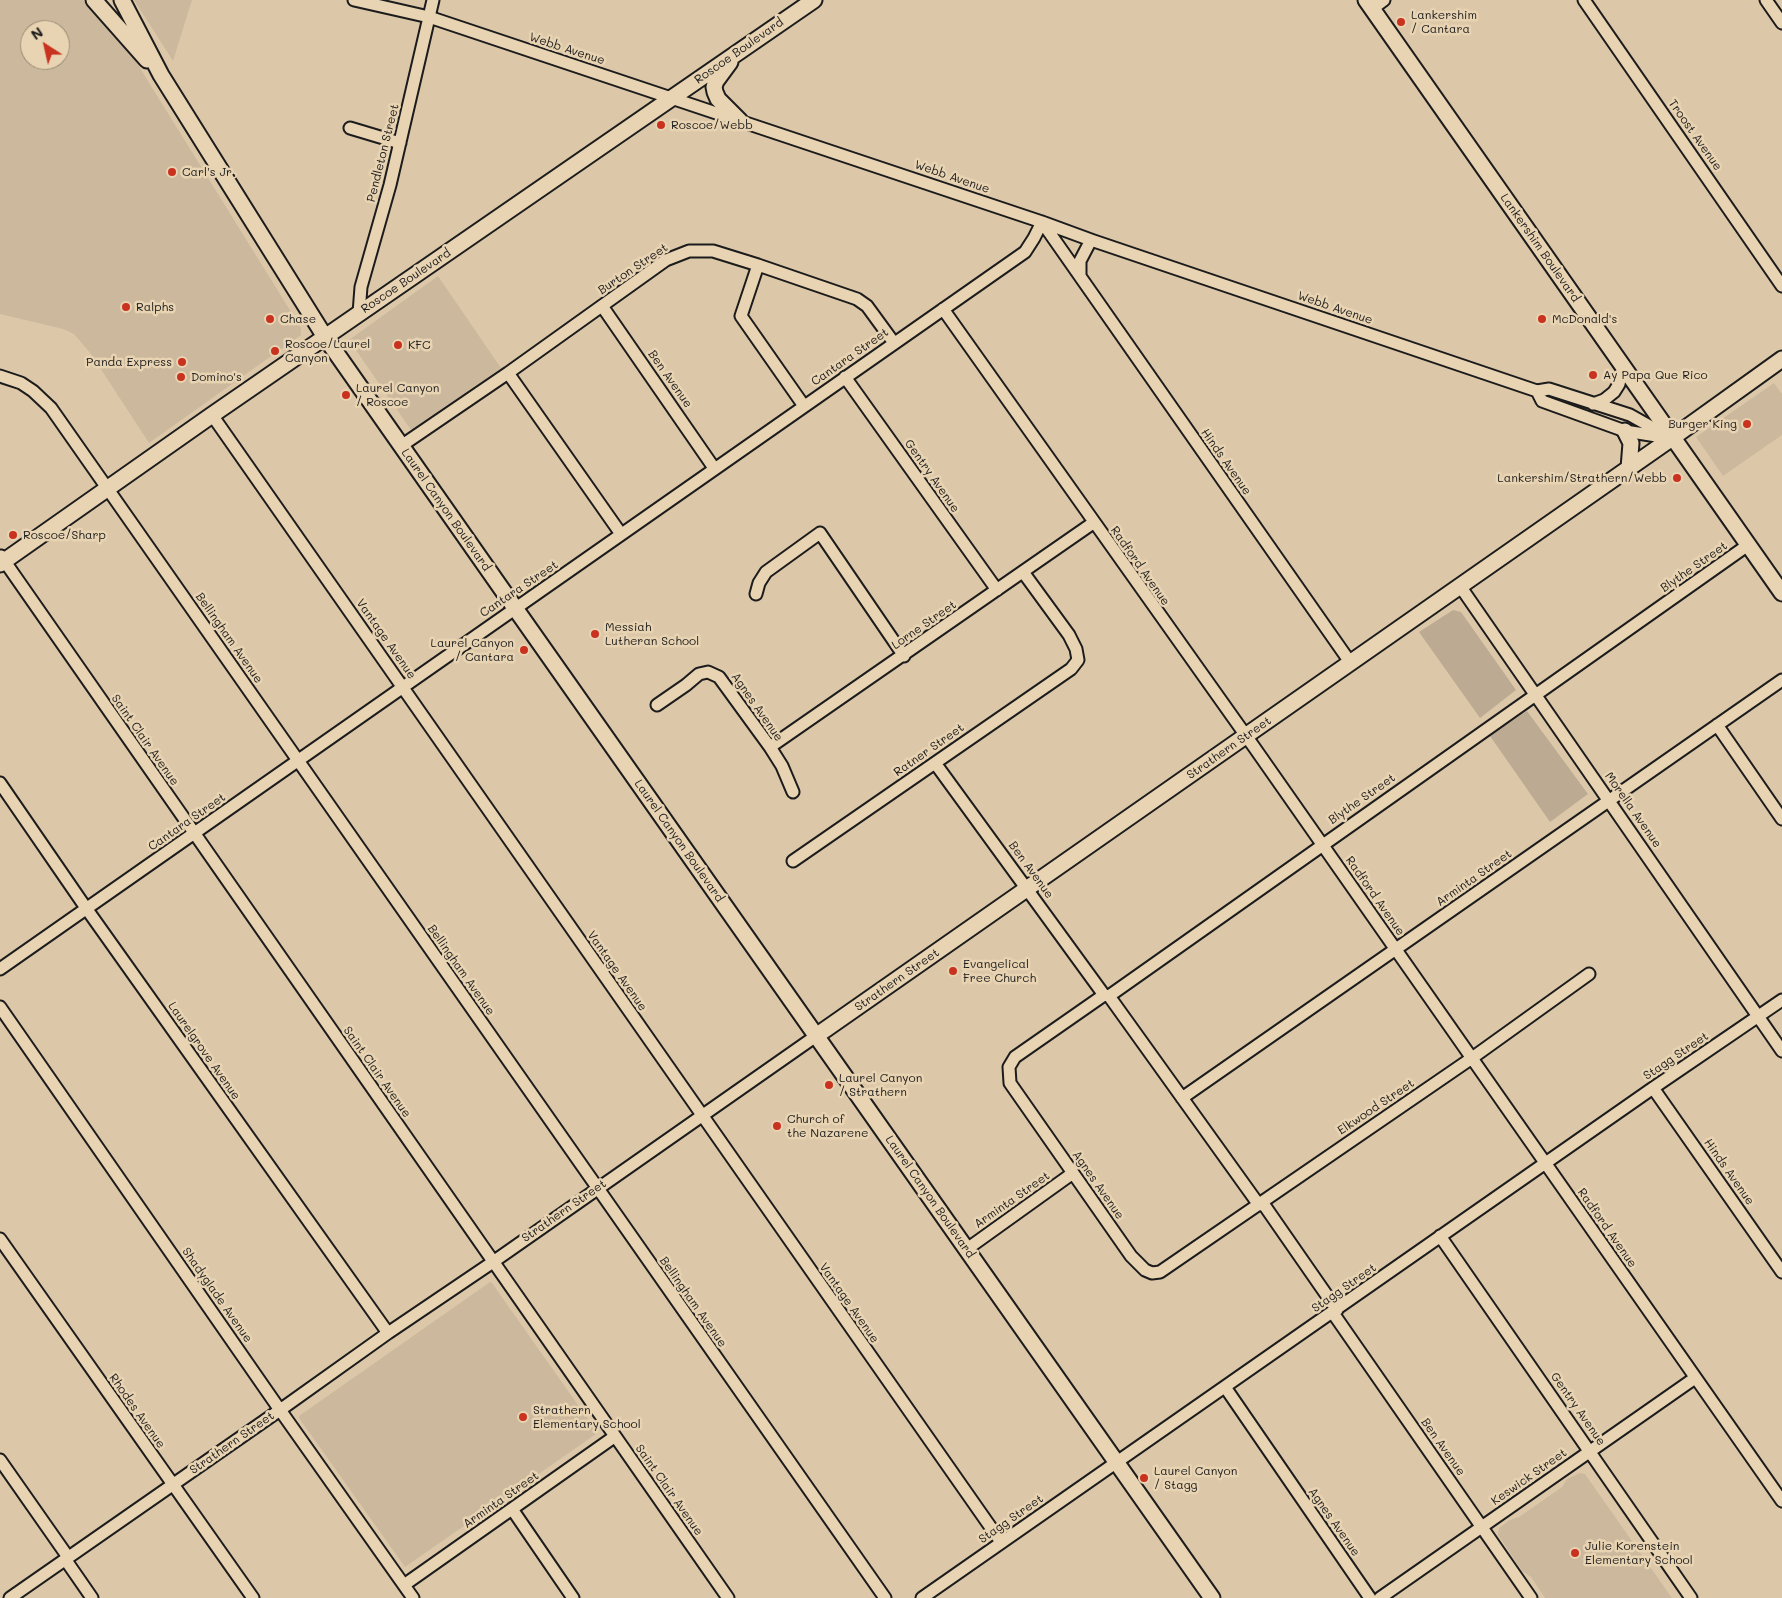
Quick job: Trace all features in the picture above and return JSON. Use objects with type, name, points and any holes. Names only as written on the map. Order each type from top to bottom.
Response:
[{"type":"main road","name":"Laurel Canyon Boulevard","points":[[94,0],[161,75]]},
{"type":"main road","name":"Laurel Canyon Boulevard","points":[[122,0],[161,75],[325,337],[1212,1598]]},
{"type":"main road","name":"Roscoe Boulevard","points":[[1,560],[814,0]]},
{"type":"main road","name":"Lankershim Boulevard","points":[[1374,3],[1672,438],[1782,594]]},
{"type":"main road","points":[[736,54],[716,81],[714,87],[718,99],[740,121]]},
{"type":"main road","name":"Strathern Street","points":[[816,1036],[1672,438],[1782,359]]},
{"type":"main road","points":[[1625,431],[1631,443],[1629,468]]},
{"type":"street","name":"Webb Avenue","points":[[354,0],[429,17],[1042,222],[1537,392],[1549,389],[1630,415],[1672,438]]},
{"type":"street","name":"Pendleton Street","points":[[359,313],[361,287],[400,143],[433,0]]},
{"type":"street","name":"Troost Avenue","points":[[1584,0],[1782,286]]},
{"type":"street","points":[[1766,0],[1782,23]]},
{"type":"street","points":[[350,128],[400,143]]},
{"type":"street","name":"Hinds Avenue","points":[[1042,222],[1350,662]]},
{"type":"street","name":"Cantara Street","points":[[0,969],[1024,252],[1042,222]]},
{"type":"street","points":[[1080,276],[1080,261],[1090,240]]},
{"type":"street","name":"Burton Street","points":[[402,446],[666,260],[689,251],[713,251],[857,299],[867,306],[894,343]]},
{"type":"street","points":[[758,265],[741,316],[804,406]]},
{"type":"street","name":"Ben Avenue","points":[[602,306],[714,468]]},
{"type":"street","name":"Radford Avenue","points":[[943,309],[1782,1500]]},
{"type":"street","points":[[1593,404],[1604,400],[1614,392],[1619,384],[1623,367]]},
{"type":"street","points":[[508,373],[622,534]]},
{"type":"street","name":"Bellingham Avenue","points":[[0,376],[22,383],[51,408],[885,1598]]},
{"type":"street","name":"Gentry Avenue","points":[[845,377],[997,590]]},
{"type":"street","name":"Webb Avenue","points":[[1537,392],[1542,401],[1625,431],[1672,438]]},
{"type":"street","name":"Vantage Avenue","points":[[212,415],[1001,1542]]},
{"type":"street","name":"Lorne Street","points":[[770,747],[904,656],[1093,523]]},
{"type":"street","points":[[756,594],[759,583],[766,572],[820,533],[904,656]]},
{"type":"street","name":"Blythe Street","points":[[1010,1083],[1009,1067],[1015,1057],[1106,996],[1748,545]]},
{"type":"street","name":"Saint Clair Avenue","points":[[1,560],[728,1598]]},
{"type":"street","name":"Ratner Street","points":[[793,861],[1071,668],[1078,660],[1076,649],[1069,635],[1023,572]]},
{"type":"street","name":"Morella Avenue","points":[[1460,586],[1782,1051]]},
{"type":"street","name":"Agnes Avenue","points":[[657,705],[686,686],[699,674],[708,672],[720,677],[770,747],[782,766],[793,792]]},
{"type":"street","name":"Arminta Street","points":[[1182,1098],[1782,680]]},
{"type":"street","points":[[1717,725],[1782,819]]},
{"type":"street","name":"Ben Avenue","points":[[935,763],[1260,1204],[1531,1598]]},
{"type":"street","name":"Laurelgrove Avenue","points":[[0,783],[86,908],[388,1333]]},
{"type":"street","name":"Elkwood Street","points":[[1178,1261],[1472,1058],[1589,974]]},
{"type":"street","name":"Stagg Street","points":[[922,1598],[1782,1000]]},
{"type":"street","name":"Shadyglade Avenue","points":[[0,1007],[413,1598]]},
{"type":"street","name":"Strathern Street","points":[[10,1598],[816,1036]]},
{"type":"street","name":"Agnes Avenue","points":[[1010,1083],[1141,1267],[1152,1273],[1160,1272],[1178,1261]]},
{"type":"street","name":"Hinds Avenue","points":[[1653,1088],[1782,1272]]},
{"type":"street","name":"Arminta Street","points":[[966,1249],[1073,1173]]},
{"type":"street","name":"Gentry Avenue","points":[[1440,1236],[1691,1598]]},
{"type":"street","name":"Rhodes Avenue","points":[[0,1239],[253,1598]]},
{"type":"street","name":"Keswick Street","points":[[1380,1598],[1695,1378]]},
{"type":"street","name":"Agnes Avenue","points":[[1224,1387],[1370,1598]]},
{"type":"street","name":"Arminta Street","points":[[404,1585],[614,1437]]},
{"type":"street","points":[[0,1460],[92,1598]]},
{"type":"street","points":[[512,1510],[573,1598]]},
{"type":"shaded area","points":[[0,0],[83,0],[130,52],[301,328],[301,335],[149,443],[91,354],[74,334],[63,329],[0,314]]},
{"type":"shaded area","points":[[134,0],[192,0],[173,61]]},
{"type":"shaded area","points":[[438,276],[501,368],[411,430],[349,340]]},
{"type":"shaded area","points":[[1774,383],[1782,394],[1782,435],[1723,476],[1696,437]]},
{"type":"shaded area","points":[[1453,610],[1461,612],[1516,690],[1480,718],[1419,632]]},
{"type":"shaded area","points":[[1527,711],[1588,794],[1550,822],[1490,736]]},
{"type":"shaded area","points":[[490,1282],[597,1432],[405,1567],[299,1416]]},
{"type":"shaded area","name":"Julie Korenstein Elementary School","points":[[1580,1473],[1585,1474],[1672,1598],[1545,1598],[1531,1577],[1522,1571],[1498,1535],[1499,1528],[1510,1520],[1519,1517],[1562,1487],[1567,1479]]},
{"type":"place","name":"Lankershim / Cantara","points":[[1401,22]]},
{"type":"place","name":"Roscoe/Webb","points":[[661,125]]},
{"type":"place","name":"Carl's Jr.","points":[[172,172]]},
{"type":"place","name":"Ralphs","points":[[126,307]]},
{"type":"place","name":"Chase","points":[[270,319]]},
{"type":"place","name":"McDonald's","points":[[1542,319]]},
{"type":"place","name":"KFC","points":[[398,345]]},
{"type":"place","name":"Roscoe/Laurel Canyon","points":[[275,351]]},
{"type":"place","name":"Panda Express","points":[[182,362]]},
{"type":"place","name":"Ay Papa Que Rico","points":[[1593,375]]},
{"type":"place","name":"Domino's","points":[[181,377]]},
{"type":"place","name":"Laurel Canyon / Roscoe","points":[[346,395]]},
{"type":"place","name":"Burger King","points":[[1747,424]]},
{"type":"place","name":"Lankershim/Strathern/Webb","points":[[1677,478]]},
{"type":"place","name":"Roscoe/Sharp","points":[[13,535]]},
{"type":"place","name":"Messiah Lutheran School","points":[[595,634]]},
{"type":"place","name":"Laurel Canyon / Cantara","points":[[524,650]]},
{"type":"place","name":"Evangelical Free Church","points":[[953,971]]},
{"type":"place","name":"Laurel Canyon / Strathern","points":[[829,1085]]},
{"type":"place","name":"Church of the Nazarene","points":[[777,1126]]},
{"type":"place","name":"Strathern Elementary School","points":[[523,1417]]},
{"type":"place","name":"Laurel Canyon / Stagg","points":[[1144,1478]]},
{"type":"place","name":"Julie Korenstein Elementary School","points":[[1575,1553]]}]
